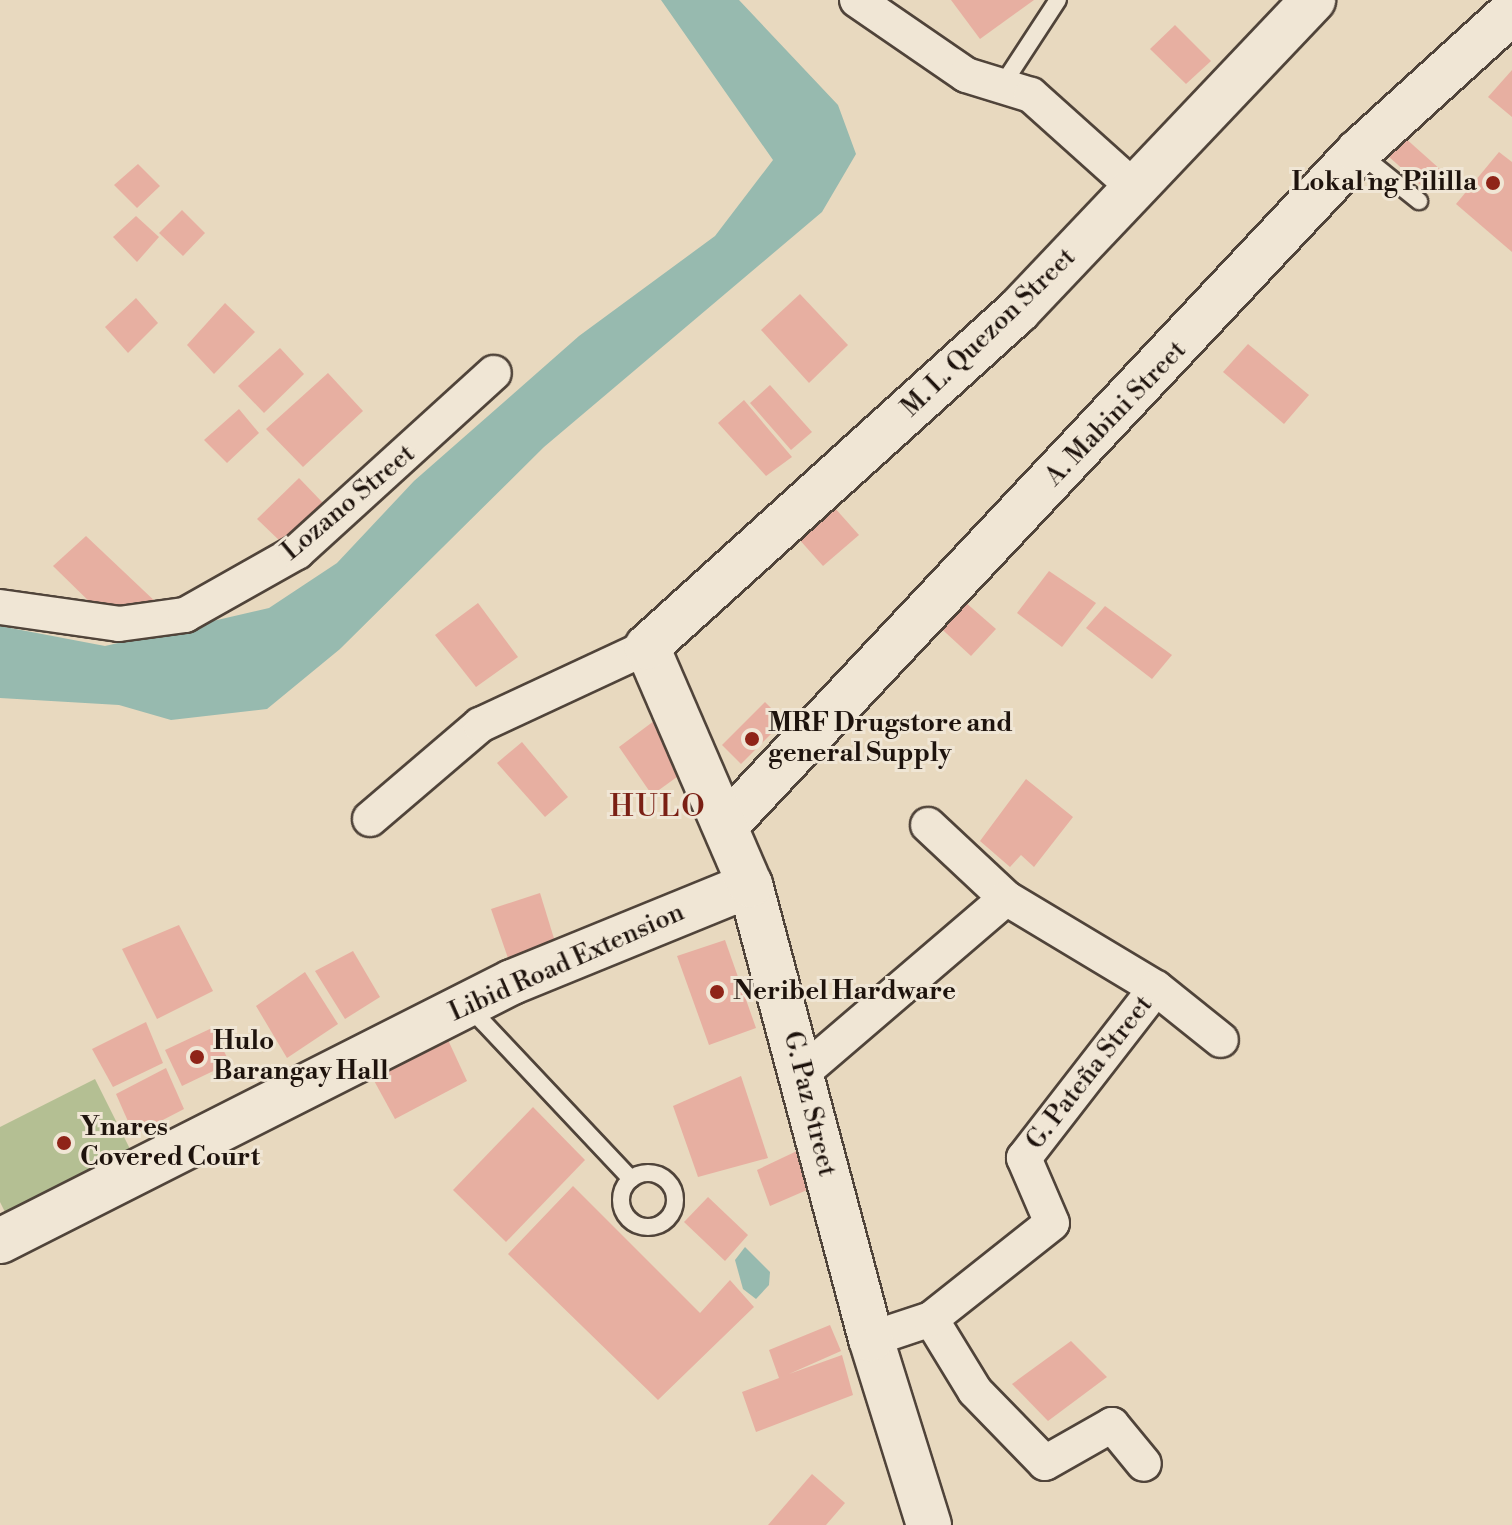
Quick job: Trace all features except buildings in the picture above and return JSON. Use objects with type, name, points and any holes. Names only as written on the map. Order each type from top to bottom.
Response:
[{"type":"main road","name":"M. L. Quezon Street","points":[[647,647],[1018,311],[1137,190],[1313,0]]},
{"type":"main road","name":"A. Mabini Street","points":[[727,824],[1358,152],[1512,12]]},
{"type":"main road","name":"G. Paz Street","points":[[647,647],[667,704],[727,824],[750,885],[871,1339],[929,1525]]},
{"type":"main road","name":"Libid Road Extension","points":[[0,1241],[467,1005],[750,885]]},
{"type":"street","points":[[857,0],[966,75],[1038,100],[1137,190]]},
{"type":"street","name":"Lozano Street","points":[[0,607],[119,624],[185,615],[297,552],[494,373]]},
{"type":"street","points":[[370,819],[480,725],[647,647]]},
{"type":"street","points":[[928,825],[1006,898],[1156,988],[1221,1040]]},
{"type":"street","points":[[801,1074],[1006,898]]},
{"type":"street","name":"G. Pateña Street","points":[[871,1339],[931,1319],[1052,1223],[1024,1158],[1156,988]]},
{"type":"street","points":[[931,1319],[975,1391],[1045,1463],[1112,1425],[1144,1464]]},
{"type":"lane","points":[[1001,87],[1058,0]]},
{"type":"lane","points":[[1358,152],[1419,201]]},
{"type":"lane","points":[[467,1005],[631,1179]]},
{"type":"green space","name":"Ynares Covered Court","points":[[95,1079],[135,1159],[10,1222],[0,1202],[0,1127]]},
{"type":"water","points":[[661,0],[739,0],[838,105],[856,154],[822,212],[544,447],[340,649],[267,709],[171,720],[119,705],[0,698],[0,626],[105,646],[269,608],[337,563],[414,481],[579,336],[715,236],[773,160]]},
{"type":"water","points":[[745,1247],[770,1272],[769,1285],[756,1299],[743,1289],[735,1260]]},
{"type":"place","name":"Lokal ng Pililla","points":[[1493,183]]},
{"type":"place","name":"MRF Drugstore and general Supply","points":[[752,739]]},
{"type":"place","name":"Neribel Hardware","points":[[717,992]]},
{"type":"place","name":"Hulo Barangay Hall","points":[[197,1057]]},
{"type":"place","name":"Ynares Covered Court","points":[[64,1143]]},
{"type":"district","name":"HULO","points":[[658,807]]}]
